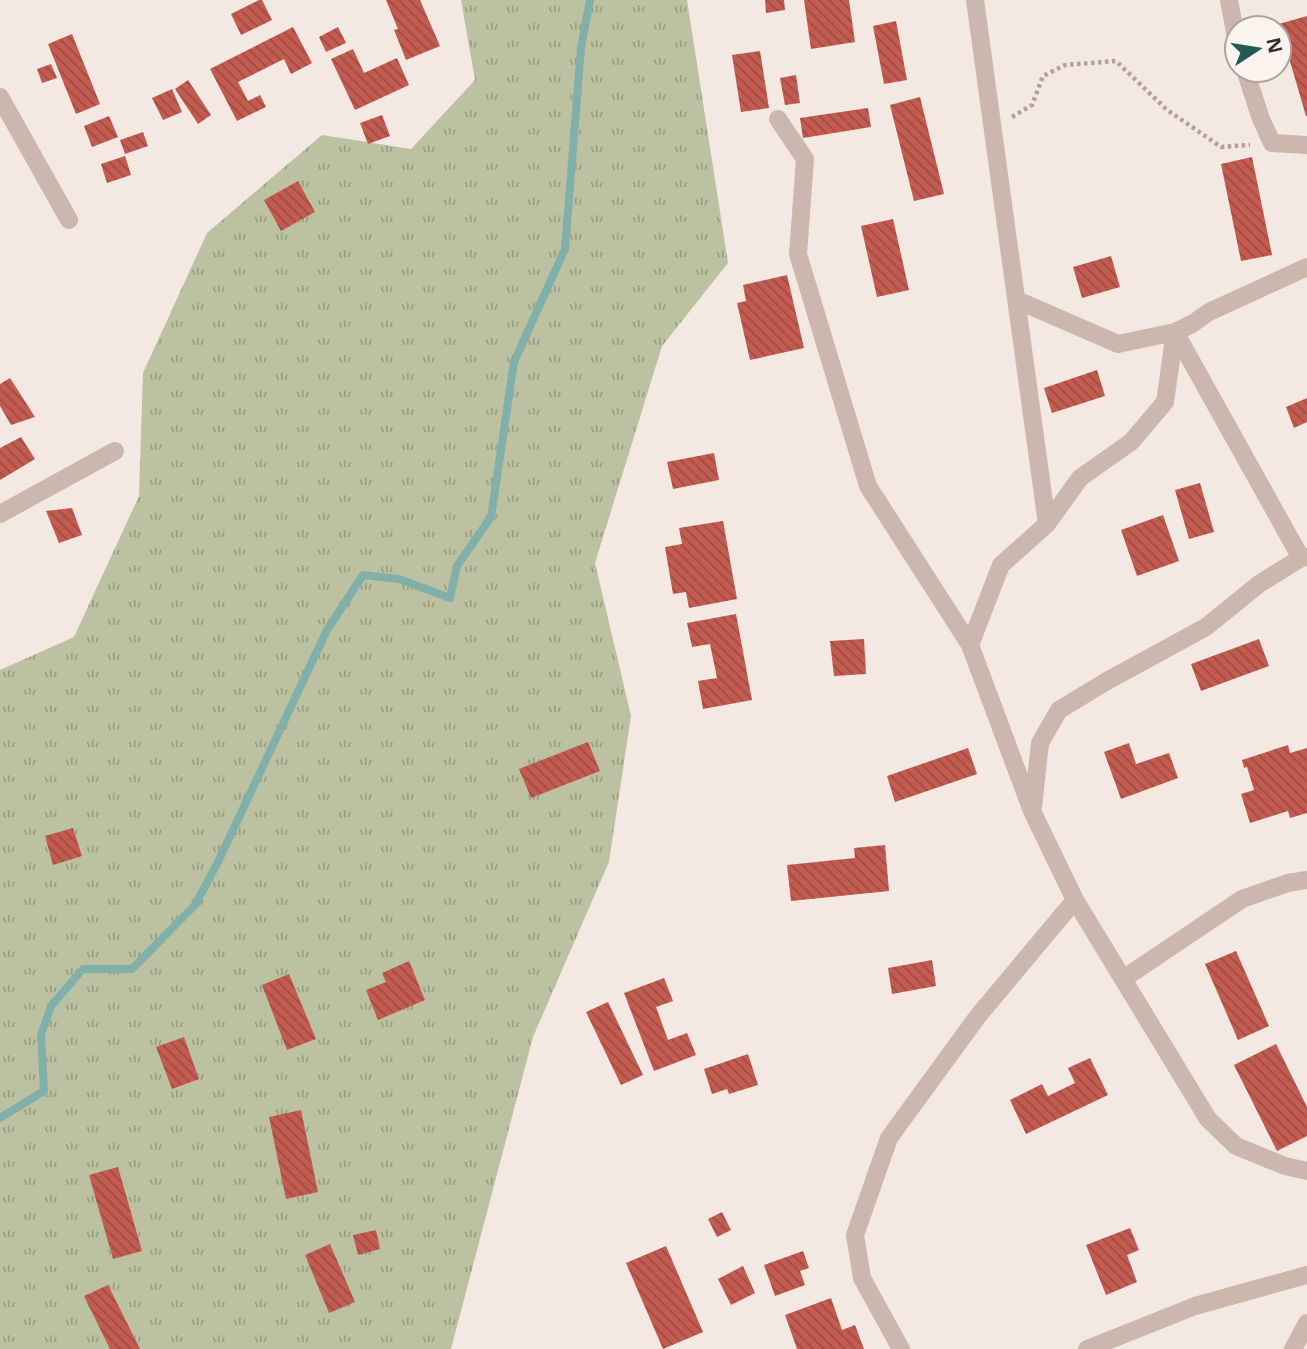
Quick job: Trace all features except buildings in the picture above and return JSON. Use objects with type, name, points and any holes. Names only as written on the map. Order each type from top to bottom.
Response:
[{"type":"street","points":[[975,0],[1047,524]]},
{"type":"street","points":[[1250,84],[1272,143],[1307,145]]},
{"type":"street","points":[[0,97],[69,220]]},
{"type":"street","points":[[778,119],[805,159],[798,254],[869,486],[970,645],[1032,811],[1075,900],[1208,1119],[1236,1146],[1285,1166],[1307,1171]]},
{"type":"street","points":[[1017,300],[1118,344],[1175,332],[1307,267]]},
{"type":"street","points":[[970,645],[1000,565],[1047,524],[1080,478],[1130,442],[1165,402],[1175,332]]},
{"type":"street","points":[[1032,811],[1040,743],[1059,710],[1206,627],[1259,584],[1304,558],[1175,332]]},
{"type":"street","points":[[0,514],[116,451]]},
{"type":"street","points":[[1123,979],[1242,900],[1288,883],[1307,880]]},
{"type":"street","points":[[901,1349],[862,1278],[855,1235],[889,1138],[978,1016],[1075,900]]},
{"type":"street","points":[[1087,1349],[1195,1306],[1307,1275]]},
{"type":"street","points":[[1293,1349],[1307,1324]]},
{"type":"path","points":[[993,129],[1032,105],[1043,76],[1065,65],[1116,61],[1166,109],[1221,147],[1272,143]]},
{"type":"green space","points":[[461,0],[687,0],[728,263],[662,346],[595,563],[631,716],[609,862],[533,1037],[451,1349],[0,1349],[0,670],[74,637],[139,496],[143,373],[207,233],[322,135],[411,149],[475,80]]},
{"type":"waterway","points":[[0,1118],[44,1091],[41,1035],[51,1006],[83,969],[132,969],[195,905],[327,630],[363,575],[399,579],[450,598],[457,566],[491,517],[514,362],[565,249],[581,48],[590,0]]}]
